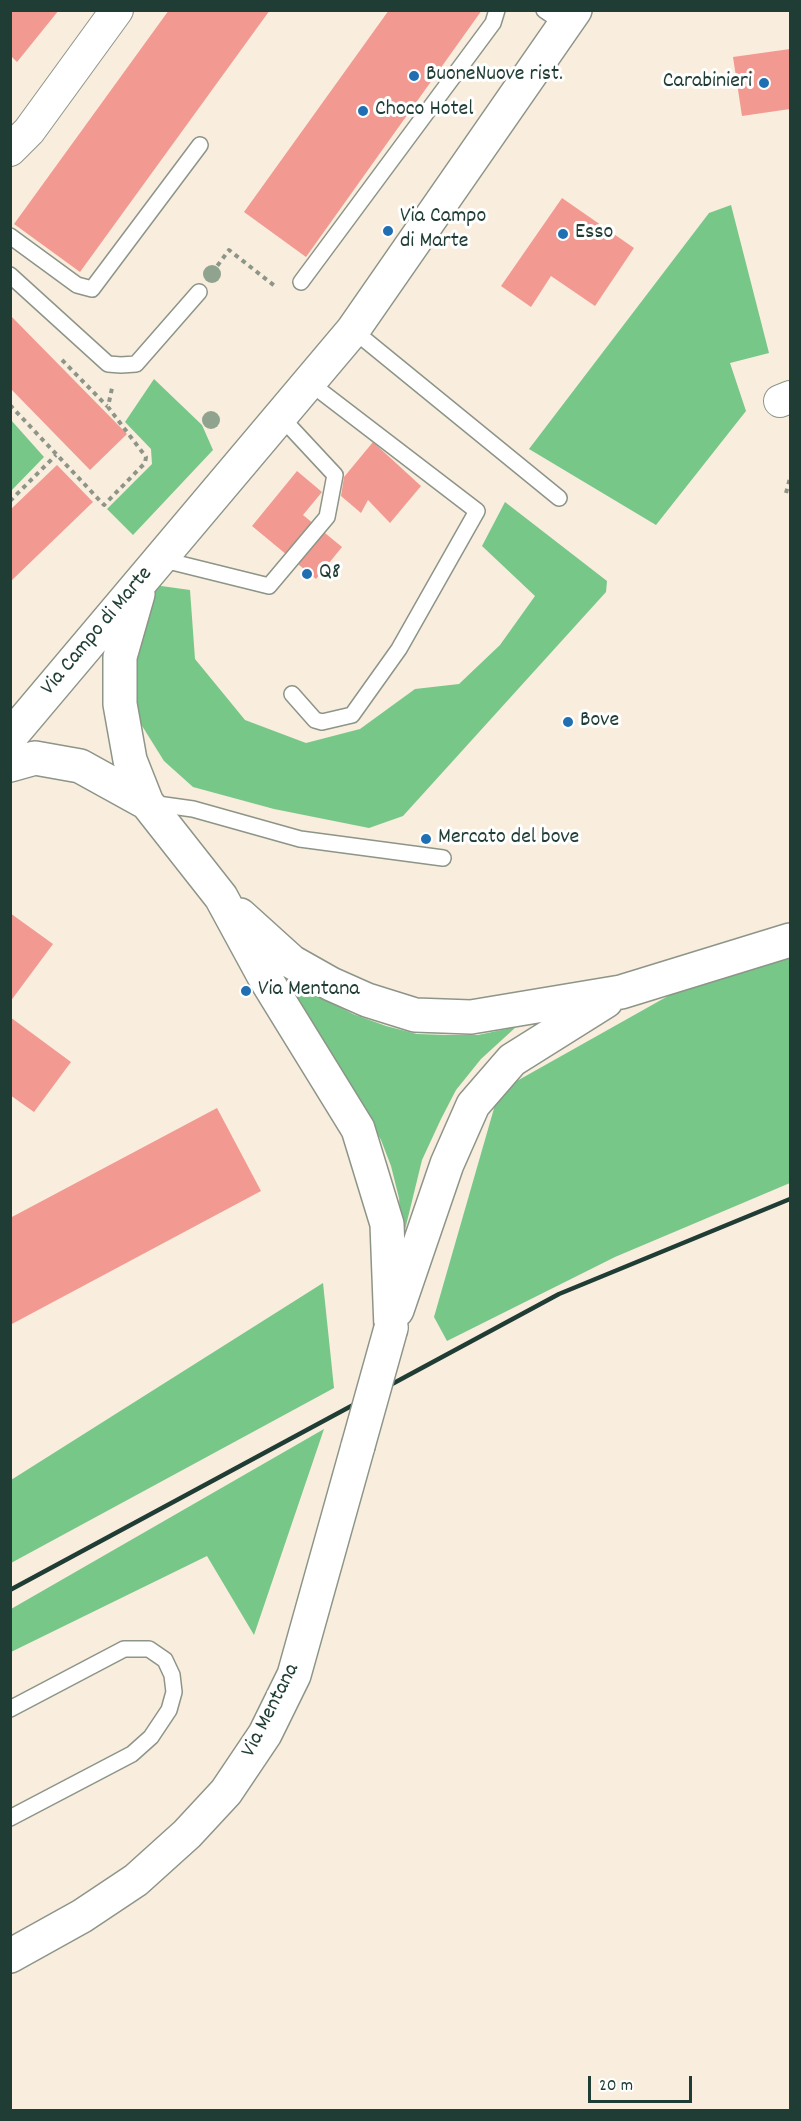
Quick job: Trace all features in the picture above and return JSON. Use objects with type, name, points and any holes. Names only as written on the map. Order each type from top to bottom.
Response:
[{"type":"main road","name":"Via Campo di Marte","points":[[10,736],[353,330],[562,15]]},
{"type":"main road","name":"Via Mentana","points":[[151,571],[120,657],[120,704],[130,760],[147,803],[221,897],[264,978],[358,1129],[387,1224],[391,1328]]},
{"type":"main road","name":"Via Mentana","points":[[10,765],[35,758],[80,766],[147,803]]},
{"type":"main road","points":[[221,897],[292,962],[331,984],[367,1000],[415,1015],[471,1017],[621,992],[790,940]]},
{"type":"main road","name":"Via Mentana","points":[[10,1956],[82,1916],[136,1880],[187,1834],[226,1792],[265,1734],[294,1675],[391,1328],[447,1164],[473,1105],[512,1060],[621,992]]},
{"type":"street","points":[[10,150],[29,131],[117,10]]},
{"type":"lane","points":[[301,282],[493,23],[497,10]]},
{"type":"lane","points":[[10,236],[77,285],[92,289],[201,145]]},
{"type":"lane","points":[[10,275],[108,364],[136,364],[199,292]]},
{"type":"lane","points":[[353,330],[559,498]]},
{"type":"lane","points":[[292,694],[315,720],[322,722],[352,715],[399,649],[477,511],[310,383]]},
{"type":"lane","points":[[151,571],[269,586],[327,517],[335,475],[281,417]]},
{"type":"lane","points":[[147,803],[193,809],[300,839],[443,858]]},
{"type":"lane","points":[[10,1709],[124,1649],[148,1649],[165,1660],[172,1676],[174,1692],[168,1710],[151,1737],[132,1754],[10,1818]]},
{"type":"path","points":[[229,250],[277,287]]},
{"type":"path","points":[[10,405],[104,505],[145,463],[146,457],[108,407],[112,390],[108,364]]},
{"type":"path","points":[[10,501],[56,455]]},
{"type":"path","points":[[786,492],[790,478]]},
{"type":"green space","points":[[731,205],[769,353],[730,363],[746,411],[656,525],[529,449],[709,213]]},
{"type":"green space","points":[[154,379],[202,425],[213,450],[133,535],[107,509],[152,464],[151,449],[125,422]]},
{"type":"green space","points":[[11,420],[44,457],[11,491]]},
{"type":"green space","points":[[505,502],[607,581],[606,592],[403,816],[369,828],[274,809],[193,787],[164,761],[139,721],[133,647],[154,585],[190,590],[195,659],[245,720],[306,743],[360,729],[415,689],[459,684],[500,645],[535,596],[482,546]]},
{"type":"green space","points":[[790,951],[790,1183],[615,1257],[447,1341],[434,1317],[499,1091],[693,982]]},
{"type":"green space","points":[[270,963],[309,991],[353,1014],[386,1026],[417,1034],[446,1035],[478,1035],[516,1027],[481,1059],[456,1090],[422,1160],[402,1242],[399,1198],[391,1166],[381,1140],[315,1026]]},
{"type":"green space","points":[[323,1283],[334,1388],[11,1563],[11,1480]]},
{"type":"green space","points":[[324,1429],[254,1635],[207,1556],[11,1652],[11,1609]]},
{"type":"building","points":[[10,10],[59,10],[17,62],[10,55]]},
{"type":"building","points":[[169,10],[270,10],[80,272],[14,224]]},
{"type":"building","name":"Choco Hotel","points":[[389,10],[482,10],[306,257],[244,212]]},
{"type":"building","name":"Carabinieri","points":[[790,49],[790,109],[742,116],[733,57]]},
{"type":"building","points":[[562,198],[634,248],[595,306],[551,276],[531,307],[501,286]]},
{"type":"building","points":[[10,315],[127,434],[90,470],[10,388]]},
{"type":"building","points":[[373,442],[421,486],[390,523],[368,500],[361,513],[341,496],[344,477]]},
{"type":"building","points":[[57,465],[93,502],[10,582],[10,510]]},
{"type":"building","points":[[297,471],[322,492],[303,515],[342,547],[316,579],[252,526]]},
{"type":"building","points":[[10,913],[53,944],[10,1002]]},
{"type":"building","points":[[10,1017],[71,1062],[34,1112],[10,1095]]},
{"type":"building","points":[[217,1108],[261,1191],[10,1325],[10,1218]]},
{"type":"railway","points":[[10,1590],[559,1294],[790,1199]]},
{"type":"place","name":"BuoneNuove rist.","points":[[414,76]]},
{"type":"place","name":"Carabinieri","points":[[764,83]]},
{"type":"place","name":"Choco Hotel","points":[[363,111]]},
{"type":"place","name":"Via Campo di Marte","points":[[388,231]]},
{"type":"place","name":"Esso","points":[[563,234]]},
{"type":"place","name":"Q8","points":[[307,574]]},
{"type":"place","name":"Bove","points":[[568,722]]},
{"type":"place","name":"Mercato del bove","points":[[426,839]]},
{"type":"place","name":"Via Mentana","points":[[246,991]]}]
